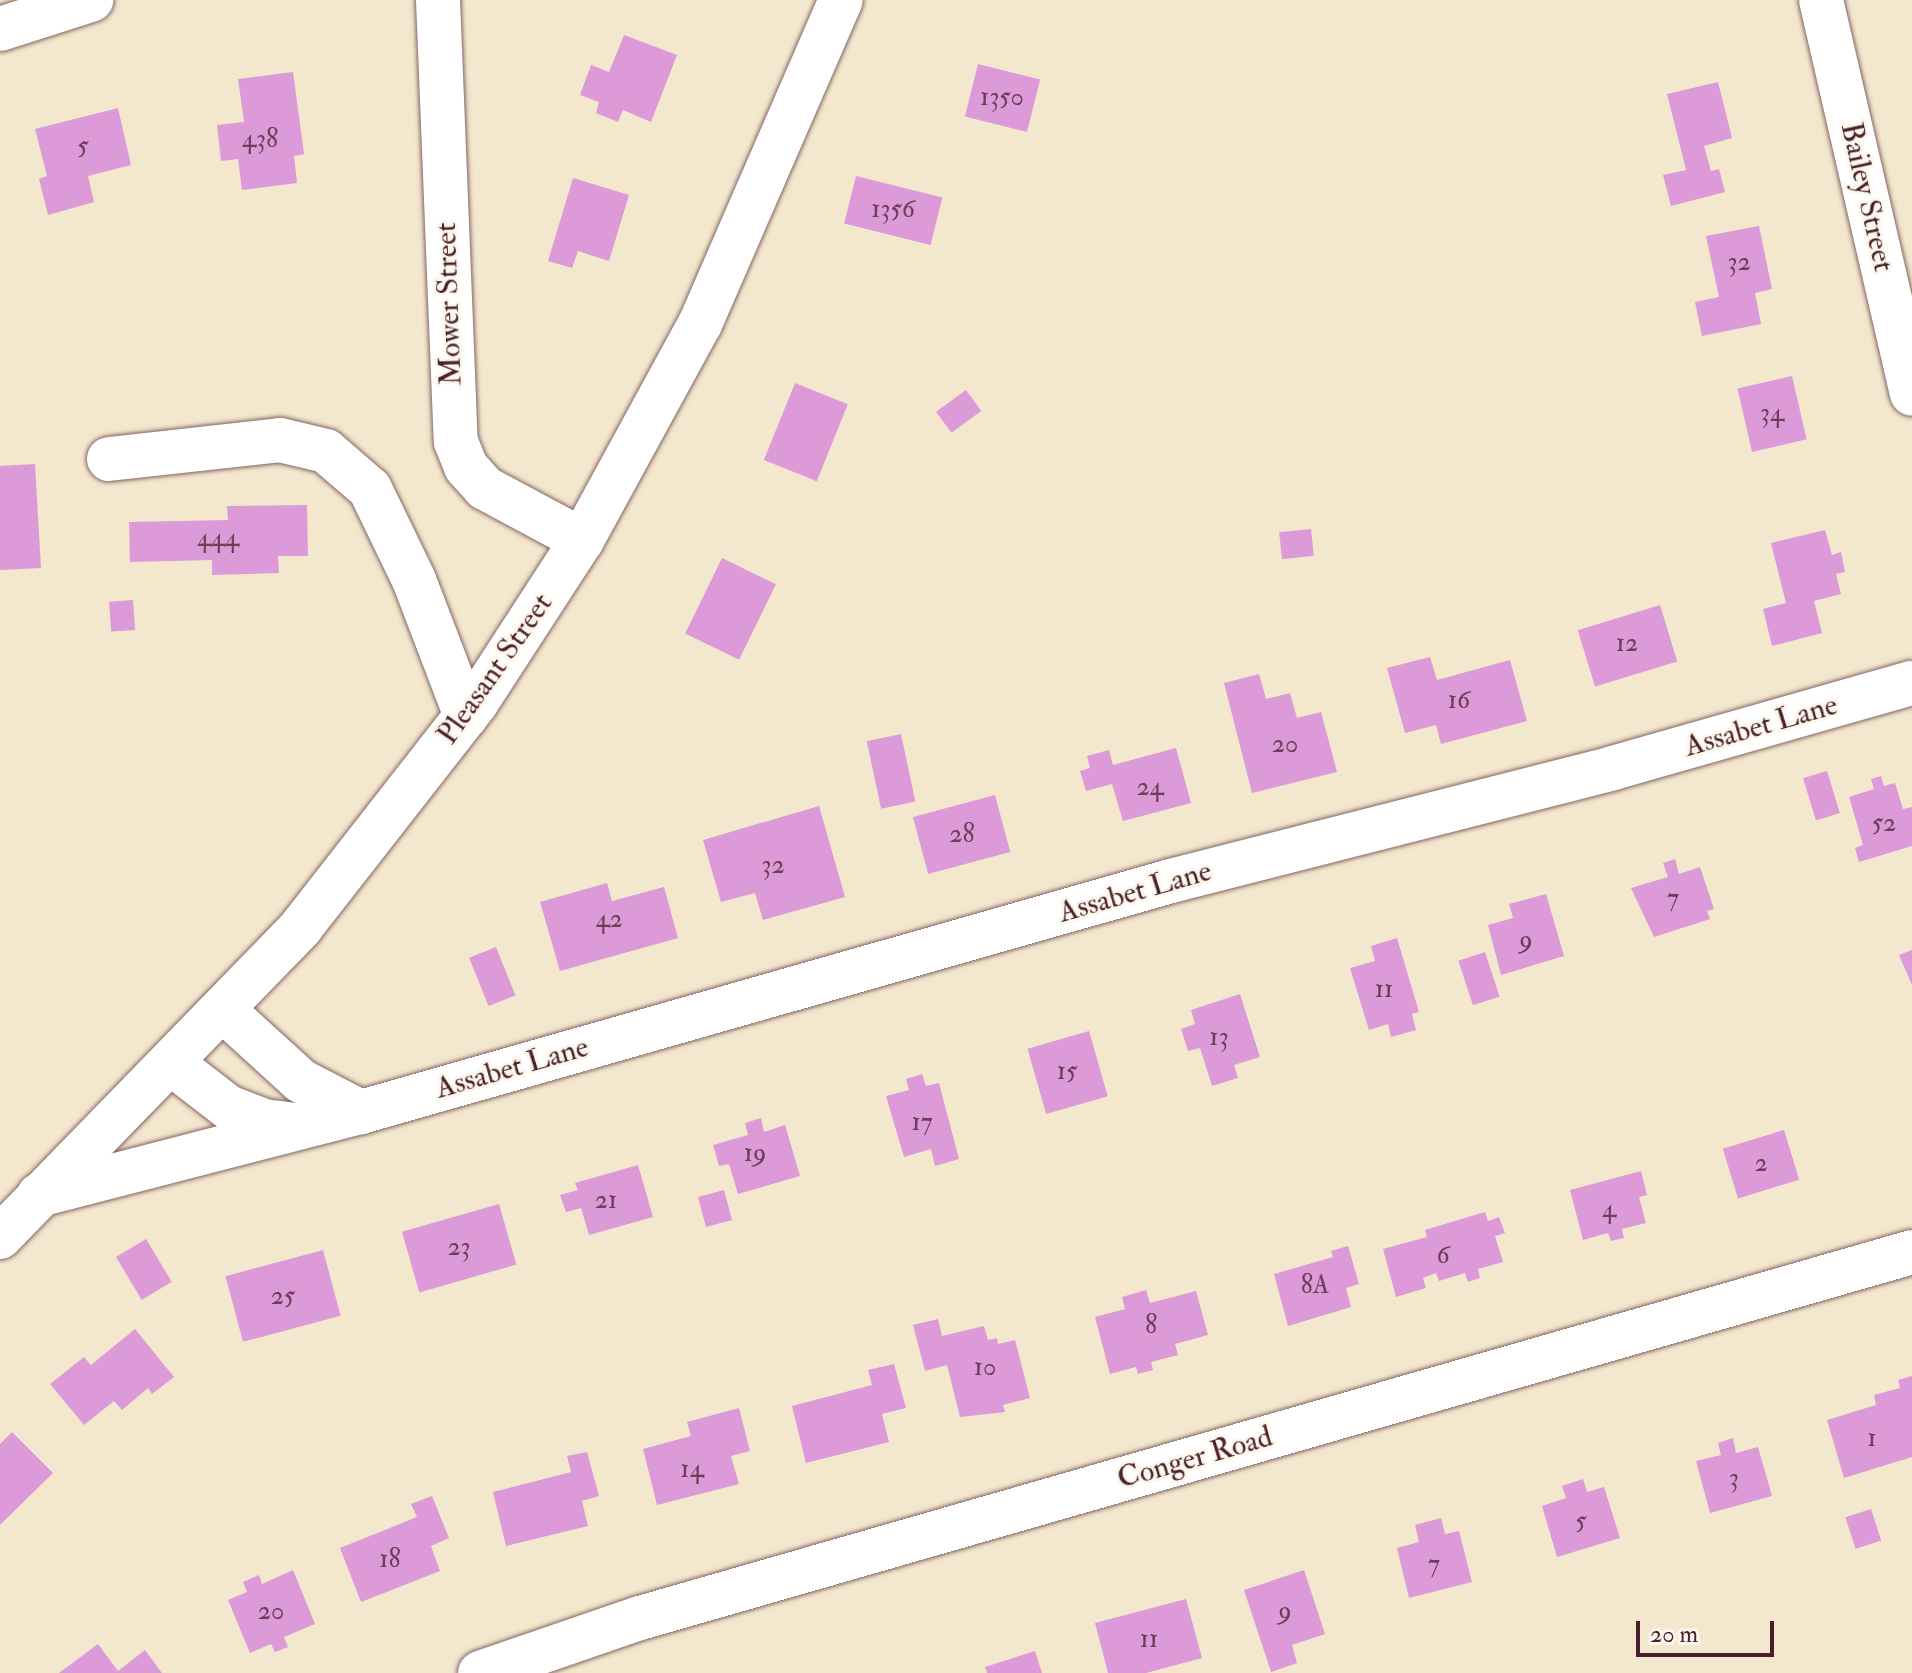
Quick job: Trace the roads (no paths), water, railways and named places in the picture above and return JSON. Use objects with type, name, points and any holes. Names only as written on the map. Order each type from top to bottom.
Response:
[{"type":"street","points":[[0,29],[91,0]]},
{"type":"street","name":"Mower Street","points":[[438,0],[456,442],[466,467],[485,488],[582,540]]},
{"type":"street","name":"Pleasant Street","points":[[0,1237],[301,927],[466,716],[582,540],[700,324],[841,0]]},
{"type":"street","name":"Bailey Street","points":[[1821,0],[1912,394]]},
{"type":"street","points":[[109,459],[280,440],[326,451],[370,489],[414,580],[466,716]]},
{"type":"street","name":"Assabet Lane","points":[[39,1195],[361,1112],[1171,881],[1613,768],[1912,683]]},
{"type":"street","points":[[223,1010],[301,1081],[361,1112]]},
{"type":"street","name":"Assabet Lane","points":[[171,1063],[246,1116],[305,1126]]},
{"type":"street","name":"Conger Road","points":[[480,1673],[640,1618],[1912,1252]]}]
